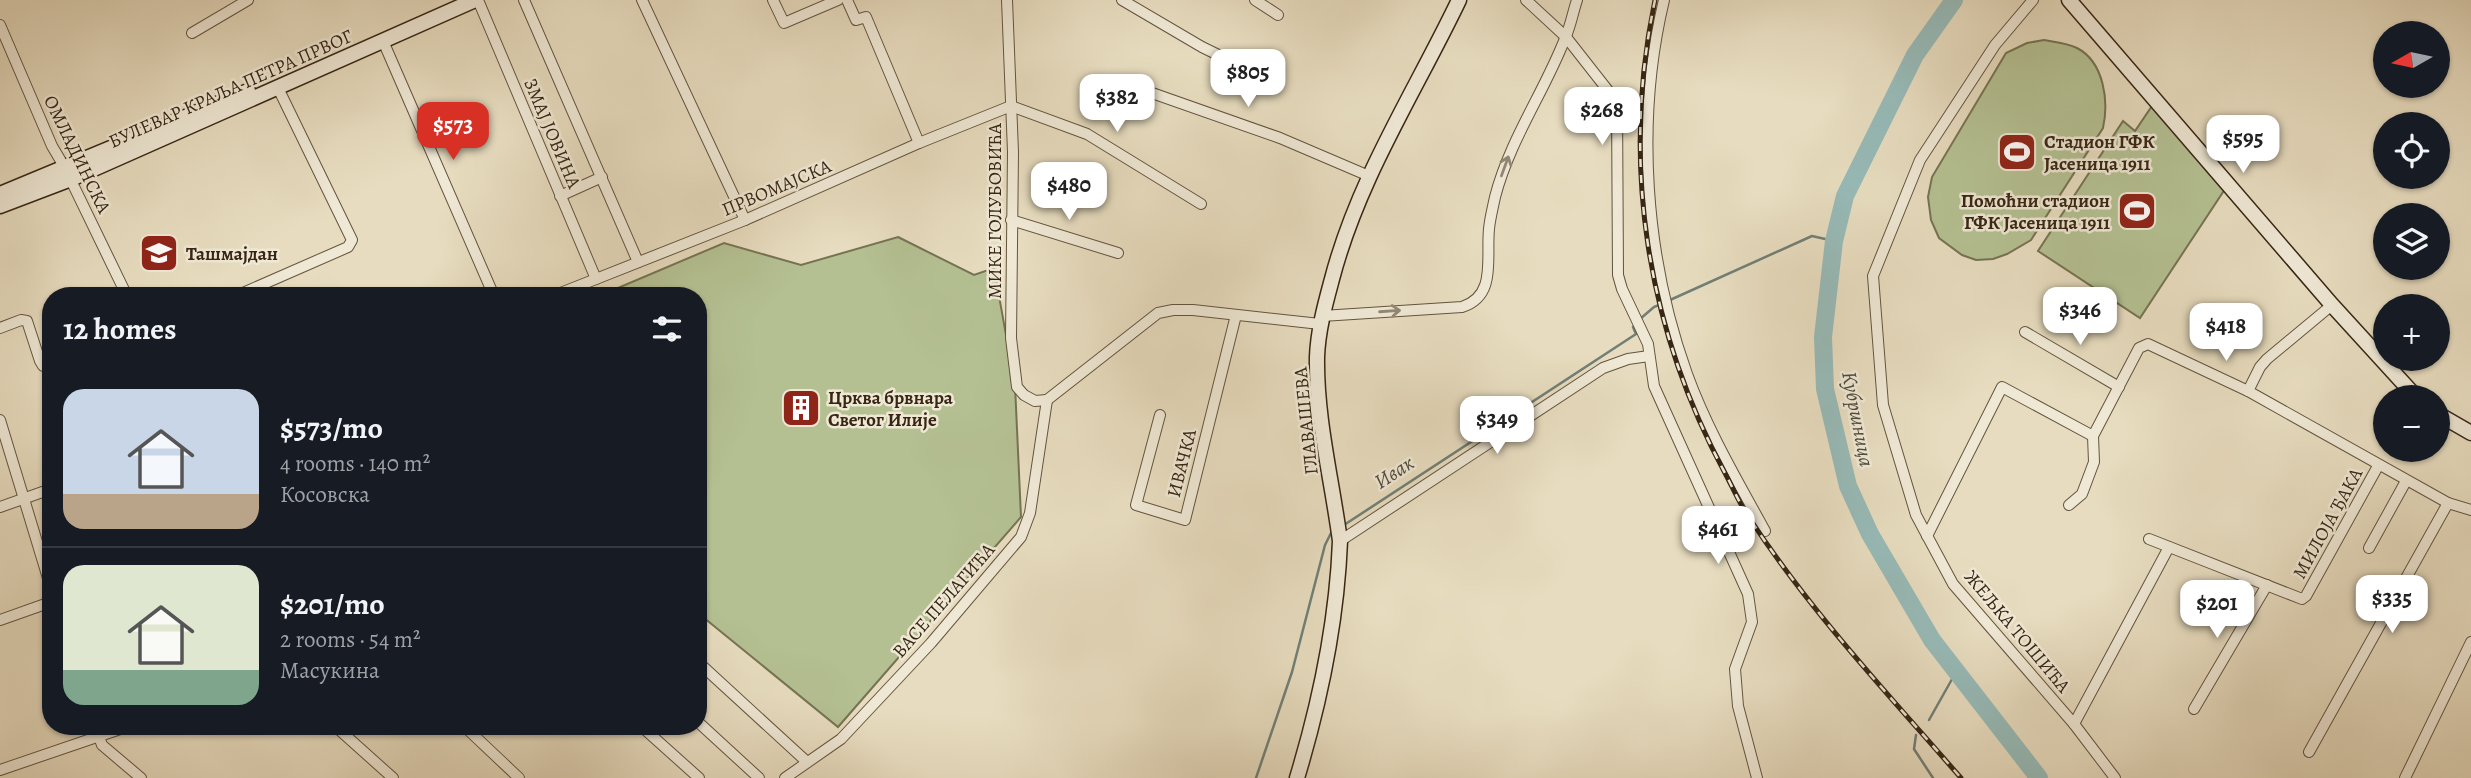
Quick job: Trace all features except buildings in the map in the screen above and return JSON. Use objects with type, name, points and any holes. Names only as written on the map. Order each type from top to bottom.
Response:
[{"type":"main road","name":"БУЛЕВАР КРАЉА ПЕТРА ПРВОГ","points":[[0,206],[454,0]]},
{"type":"main road","name":"БУЛЕВАР КРАЉА ПЕТРА ПРВОГ","points":[[0,194],[68,173],[278,88],[476,0]]},
{"type":"main road","name":"ГЛАВАШЕВА","points":[[1297,778],[1325,662],[1336,594],[1339,537],[1318,396],[1317,355],[1321,320],[1344,235],[1369,176],[1459,0]]},
{"type":"main road","points":[[2069,0],[2332,305],[2405,385]]},
{"type":"main road","points":[[2450,421],[2471,433]]},
{"type":"street","points":[[192,33],[248,0]]},
{"type":"street","name":"ЗМАЈ ЈОВИНА","points":[[476,0],[596,279]]},
{"type":"street","name":"ЗМАЈ ЈОВИНА","points":[[524,0],[638,262]]},
{"type":"street","points":[[642,0],[745,220]]},
{"type":"street","points":[[773,0],[784,23],[838,0]]},
{"type":"street","points":[[847,0],[856,20],[866,17],[919,144]]},
{"type":"street","name":"МИКЕ ГОЛУБОВИЋА","points":[[1007,0],[1012,106],[1011,338],[1017,387],[1035,401],[1047,400]]},
{"type":"street","points":[[1122,0],[1202,47],[1247,69]]},
{"type":"street","points":[[1255,0],[1278,15]]},
{"type":"street","points":[[1526,0],[1566,37],[1617,102],[1618,275],[1629,307],[1648,344],[1654,386],[1748,594],[1752,622],[1735,669],[1738,706],[1757,778]]},
{"type":"street","points":[[1047,400],[1158,313],[1183,310],[1321,320],[1462,307],[1476,300],[1482,294],[1488,277],[1491,216],[1503,172],[1566,37],[1577,0]]},
{"type":"street","points":[[1664,0],[1650,78],[1648,122],[1653,228],[1659,280],[1688,376],[1714,438],[1765,531]]},
{"type":"street","name":"ЖЕЉКА ТОШИЋА","points":[[2033,0],[1995,45],[1920,160],[1873,276],[1883,405],[1916,515],[1953,584],[2074,724],[2115,778]]},
{"type":"street","name":"ОМЛАДИНСКА","points":[[0,25],[51,146],[68,173],[123,287]]},
{"type":"street","points":[[383,41],[490,287]]},
{"type":"street","points":[[1115,80],[1280,138],[1369,176]]},
{"type":"street","points":[[257,287],[348,247],[352,240],[278,88]]},
{"type":"street","points":[[1012,106],[1087,134],[1201,204]]},
{"type":"street","name":"ПРВОМАЈСКА","points":[[576,287],[745,220],[1012,106]]},
{"type":"street","points":[[560,196],[602,177]]},
{"type":"street","points":[[1011,220],[1118,253]]},
{"type":"street","points":[[2248,391],[2267,359],[2332,305]]},
{"type":"street","name":"ИВАЧКА","points":[[1160,415],[1136,505],[1185,520],[1236,315]]},
{"type":"street","points":[[0,328],[21,320],[27,321],[42,365]]},
{"type":"street","points":[[2025,332],[2119,387]]},
{"type":"street","points":[[2069,505],[2082,494],[2094,463],[2094,436],[2138,348],[2148,344],[2248,391],[2448,503],[2471,510]]},
{"type":"street","points":[[1339,537],[1603,368],[1628,359],[1649,356]]},
{"type":"street","points":[[1927,536],[2002,387],[2094,436]]},
{"type":"street","name":"ВАСЕ ПЕЛАГИЋА","points":[[785,778],[841,739],[931,643],[1021,537],[1030,513],[1047,400]]},
{"type":"street","points":[[0,420],[42,558]]},
{"type":"street","name":"МИЛОЈА ЂАКА","points":[[2149,539],[2298,598],[2306,596],[2378,466]]},
{"type":"street","points":[[2369,548],[2406,481]]},
{"type":"street","points":[[0,507],[42,492]]},
{"type":"street","points":[[2309,751],[2448,503]]},
{"type":"street","points":[[2074,724],[2169,547]]},
{"type":"street","points":[[2194,709],[2267,585]]},
{"type":"street","points":[[0,620],[42,605]]},
{"type":"street","points":[[2405,778],[2471,642]]},
{"type":"street","points":[[707,670],[807,762]]},
{"type":"street","points":[[707,730],[759,778]]},
{"type":"street","points":[[0,771],[87,735]]},
{"type":"street","points":[[99,735],[110,753],[141,778]]},
{"type":"street","points":[[345,735],[393,778]]},
{"type":"street","points":[[474,735],[519,778]]},
{"type":"street","points":[[651,735],[698,778]]},
{"type":"green space","name":"Стадион ГФК Јасеница 1911","points":[[2044,40],[2077,48],[2093,63],[2099,72],[2105,95],[2103,128],[2031,240],[2007,254],[1993,259],[1976,260],[1962,255],[1939,238],[1931,220],[1928,197],[1932,177],[2006,53],[2027,43]]},
{"type":"green space","name":"Помоћни стадион ГФК Јасеница 1911","points":[[2152,106],[2225,189],[2140,318],[2038,251],[2123,121],[2135,131]]},
{"type":"green space","points":[[898,237],[974,275],[994,268],[1015,385],[1021,517],[838,727],[707,620],[707,287],[620,287],[724,243],[801,265]]},
{"type":"waterway","name":"Кубршница","points":[[1954,0],[1915,55],[1845,196],[1834,241],[1823,337],[1825,389],[1848,486],[1870,534],[1932,640],[2039,778]]},
{"type":"waterway","name":"Ивак","points":[[1670,300],[1812,236],[1834,241]]},
{"type":"waterway","name":"Ивак","points":[[1640,319],[1654,307],[1664,303]]},
{"type":"waterway","name":"Ивак","points":[[1344,525],[1636,334],[1633,327],[1636,324]]},
{"type":"waterway","name":"Ивак","points":[[1256,778],[1292,672],[1325,545],[1332,531]]},
{"type":"waterway","points":[[1929,720],[1956,672]]},
{"type":"waterway","points":[[1916,735],[1914,749],[1933,778]]},
{"type":"railway","points":[[1655,0],[1645,61],[1640,122],[1641,182],[1659,302],[1676,360],[1698,417],[1743,508],[1798,587],[1961,778]]},
{"type":"place","name":"Стадион ГФК Јасеница 1911","points":[[2017,152]]},
{"type":"place","name":"Помоћни стадион ГФК Јасеница 1911","points":[[2137,211]]},
{"type":"place","name":"Ташмајдан","points":[[159,253]]},
{"type":"place","name":"Црква брвнара Светог Илије","points":[[801,408]]}]
